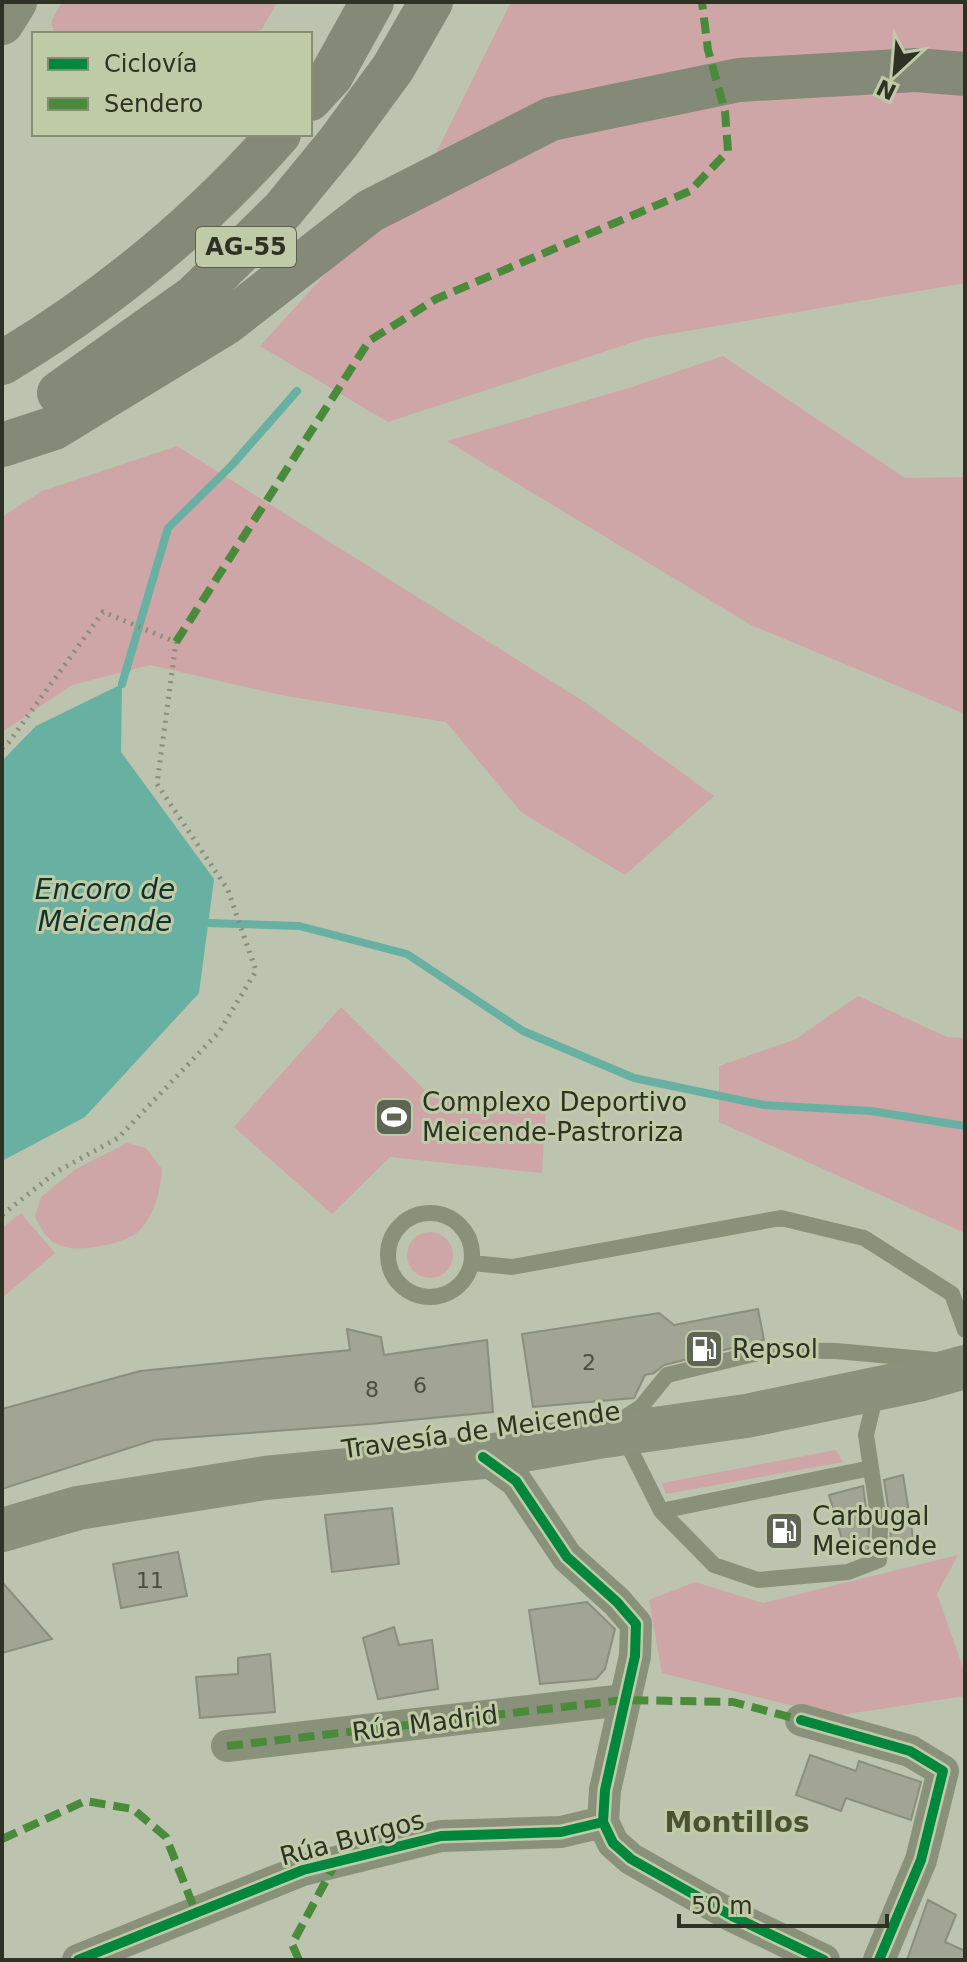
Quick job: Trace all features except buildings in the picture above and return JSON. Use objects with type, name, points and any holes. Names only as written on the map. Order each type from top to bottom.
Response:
[{"type":"highway","points":[[312,97],[331,76],[372,2]]},
{"type":"highway","name":"AG-55","points":[[2,434],[194,297],[283,210],[338,143],[393,68],[431,2]]},
{"type":"highway","points":[[2,445],[54,428],[226,323],[370,211],[551,119],[739,80],[916,70],[965,74]]},
{"type":"highway","name":"AG-55","points":[[2,363],[60,328],[169,243],[252,165],[277,136]]},
{"type":"main road","points":[[2,23],[15,2]]},
{"type":"main road","name":"Travesía de Meicende","points":[[2,1530],[78,1508],[265,1478],[483,1457],[746,1416],[877,1389],[965,1364]]},
{"type":"street","points":[[539,1518],[537,1476],[546,1445]]},
{"type":"street","points":[[483,1457],[516,1481],[567,1557],[617,1602],[636,1624],[635,1656],[605,1790],[603,1822],[613,1843],[631,1859],[732,1916],[824,1960]]},
{"type":"street","name":"Rúa Madrid","points":[[227,1746],[624,1700]]},
{"type":"street","points":[[801,1720],[910,1751],[943,1771],[921,1860],[879,1960]]},
{"type":"street","name":"Rúa Burgos","points":[[78,1960],[303,1870],[441,1836],[561,1832],[603,1822]]},
{"type":"lane","points":[[431,1213],[446,1216],[458,1223],[467,1235],[472,1249],[472,1263],[459,1287],[435,1298],[421,1297],[409,1292],[391,1272],[387,1259],[388,1246],[394,1232],[404,1221],[431,1213]]},
{"type":"lane","points":[[472,1263],[512,1267],[781,1218],[864,1238],[952,1294],[965,1330]]},
{"type":"lane","points":[[877,1389],[866,1435],[880,1528],[879,1560],[848,1572],[758,1580],[714,1565],[661,1511],[610,1435],[641,1407],[667,1375],[770,1350],[836,1351],[965,1364]]},
{"type":"lane","points":[[661,1511],[871,1468]]},
{"type":"path","points":[[2,748],[103,612],[176,642],[157,784],[228,890],[256,971],[219,1032],[118,1138],[56,1172],[2,1215]]},
{"type":"shaded area","points":[[62,2],[277,2],[262,29],[256,32],[54,32],[51,22]]},
{"type":"shaded area","points":[[511,2],[965,2],[965,283],[646,338],[388,422],[260,346],[437,151]]},
{"type":"shaded area","points":[[723,356],[905,478],[965,477],[965,714],[751,625],[447,441],[629,388]]},
{"type":"shaded area","points":[[177,446],[586,703],[714,796],[625,875],[521,812],[446,722],[286,696],[150,665],[72,685],[2,732],[2,517],[42,491]]},
{"type":"shaded area","points":[[858,996],[947,1037],[965,1038],[965,1233],[719,1122],[719,1066],[796,1039]]},
{"type":"shaded area","name":"Complexo Deportivo Meicende-Pastroriza","points":[[341,1007],[433,1098],[546,1107],[542,1173],[390,1157],[332,1214],[234,1127]]},
{"type":"shaded area","points":[[127,1143],[146,1148],[162,1169],[156,1200],[142,1228],[126,1239],[90,1248],[67,1248],[50,1240],[35,1216],[41,1197],[76,1169]]},
{"type":"shaded area","points":[[21,1213],[55,1253],[2,1298],[2,1228]]},
{"type":"shaded area","points":[[430,1232],[446,1239],[453,1255],[446,1271],[430,1278],[414,1271],[407,1255],[414,1239]]},
{"type":"shaded area","points":[[836,1450],[843,1462],[666,1494],[662,1483]]},
{"type":"shaded area","points":[[958,1555],[937,1594],[965,1673],[965,1696],[834,1716],[662,1673],[649,1600],[695,1582],[763,1603]]},
{"type":"water","name":"Encoro de Meicende","points":[[122,684],[121,752],[214,879],[199,993],[85,1117],[2,1161],[2,761],[36,726]]},
{"type":"waterway","points":[[122,684],[168,528],[232,465],[297,391]]},
{"type":"waterway","points":[[208,923],[299,926],[407,954],[523,1031],[634,1078],[764,1105],[871,1111],[965,1126]]},
{"type":"marked path","points":[[176,642],[369,341],[436,299],[690,191],[728,151],[725,111],[708,50],[702,2]]},
{"type":"marked path","points":[[227,1746],[624,1700],[733,1702],[805,1721]]},
{"type":"marked path","points":[[2,1839],[85,1801],[133,1809],[166,1837],[196,1913]]},
{"type":"marked path","points":[[299,1960],[292,1944],[336,1862]]},
{"type":"cycle path","points":[[483,1457],[516,1481],[567,1557],[617,1602],[636,1624],[635,1656],[605,1790],[603,1822],[613,1843],[631,1859],[732,1916],[824,1960]]},
{"type":"cycle path","points":[[801,1720],[910,1751],[943,1771],[921,1860],[879,1960]]},
{"type":"cycle path","points":[[78,1960],[303,1870],[441,1836],[561,1832],[603,1822]]},
{"type":"place","name":"Complexo Deportivo Meicende-Pastroriza","points":[[394,1117]]},
{"type":"place","name":"Repsol","points":[[704,1349]]},
{"type":"place","name":"Carbugal Meicende","points":[[784,1531]]},
{"type":"district","name":"Montillos","points":[[737,1822]]}]
